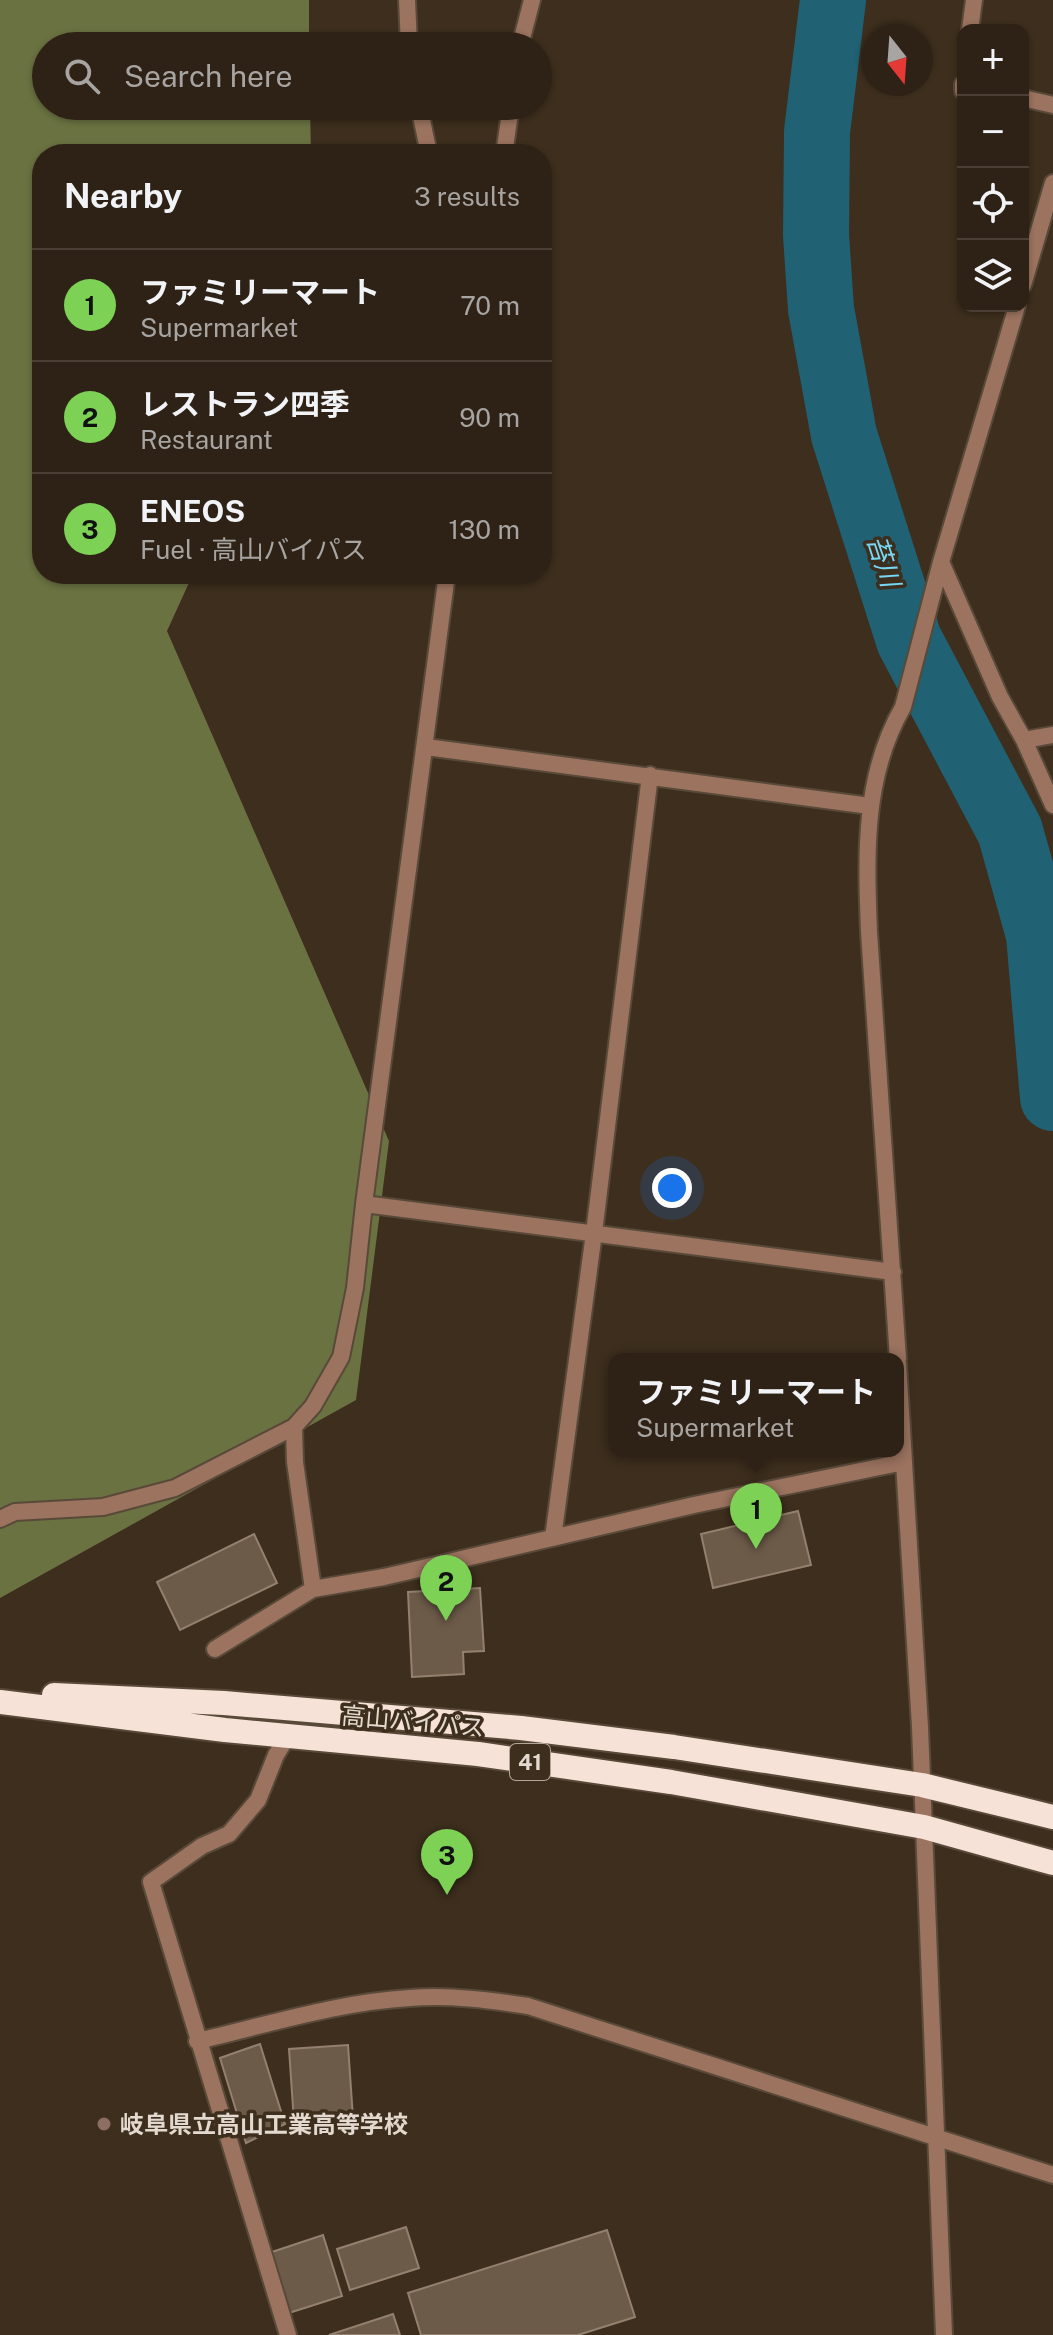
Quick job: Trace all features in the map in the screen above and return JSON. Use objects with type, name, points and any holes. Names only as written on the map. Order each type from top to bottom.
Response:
[{"type":"highway","name":"高山バイパス","points":[[0,1692],[224,1703],[521,1728],[674,1747],[922,1785],[1053,1817]]},
{"type":"highway","name":"高山バイパス","points":[[0,1702],[287,1737],[478,1754],[671,1782],[924,1827],[1053,1863]]},
{"type":"street","points":[[407,0],[408,32]]},
{"type":"street","points":[[524,32],[532,0]]},
{"type":"street","points":[[971,24],[974,0]]},
{"type":"street","points":[[1029,99],[1053,105]]},
{"type":"street","points":[[422,120],[427,144]]},
{"type":"street","points":[[505,144],[509,120]]},
{"type":"street","points":[[1029,265],[1053,183]]},
{"type":"street","points":[[898,1353],[869,932],[867,873],[870,806],[875,777],[891,728],[903,707],[941,562],[1015,312]]},
{"type":"street","points":[[941,562],[1000,697],[1024,740],[1053,805]]},
{"type":"street","points":[[0,1519],[15,1512],[103,1507],[175,1488],[294,1427],[313,1406],[341,1357],[355,1288],[446,584]]},
{"type":"street","points":[[1024,740],[1053,735]]},
{"type":"street","points":[[426,747],[870,806]]},
{"type":"street","points":[[553,1538],[650,775]]},
{"type":"street","points":[[364,1204],[893,1272]]},
{"type":"street","points":[[294,1427],[295,1462],[313,1589]]},
{"type":"street","points":[[904,1457],[924,1827],[944,2335]]},
{"type":"street","points":[[215,1649],[313,1589],[384,1577],[694,1505],[904,1462]]},
{"type":"street","points":[[287,1737],[276,1755],[258,1800],[229,1834],[202,1846],[151,1882],[288,2335]]},
{"type":"street","points":[[197,2041],[364,2003],[411,1998],[479,1998],[528,2006],[1053,2175]]},
{"type":"green space","points":[[0,0],[309,0],[309,32],[32,32],[32,120],[310,120],[311,144],[32,144],[32,584],[188,584],[167,631],[389,1141],[356,1400],[0,1598]]},
{"type":"building","points":[[798,1511],[811,1565],[713,1588],[701,1534]]},
{"type":"building","points":[[254,1534],[277,1583],[180,1630],[157,1582]]},
{"type":"building","points":[[480,1588],[484,1651],[463,1652],[464,1674],[412,1677],[408,1592]]},
{"type":"building","points":[[260,2044],[285,2124],[246,2143],[220,2058]]},
{"type":"building","points":[[348,2045],[353,2118],[294,2122],[289,2049]]},
{"type":"building","points":[[406,2227],[419,2268],[350,2290],[337,2249]]},
{"type":"building","points":[[607,2230],[635,2317],[578,2335],[421,2335],[408,2293]]},
{"type":"building","points":[[323,2235],[342,2296],[289,2313],[269,2253]]},
{"type":"building","points":[[393,2314],[400,2335],[329,2335]]},
{"type":"waterway","name":"苔川","points":[[833,0],[817,132],[816,235],[821,309],[844,435],[909,640],[1010,831],[1039,935],[1053,1098]]},
{"type":"place","name":"ファミリーマート","points":[[756,1549]]},
{"type":"place","name":"レストラン四季","points":[[446,1621]]},
{"type":"place","name":"ENEOS","points":[[447,1895]]},
{"type":"place","name":"岐阜県立高山工業高等学校","points":[[104,2124]]}]
